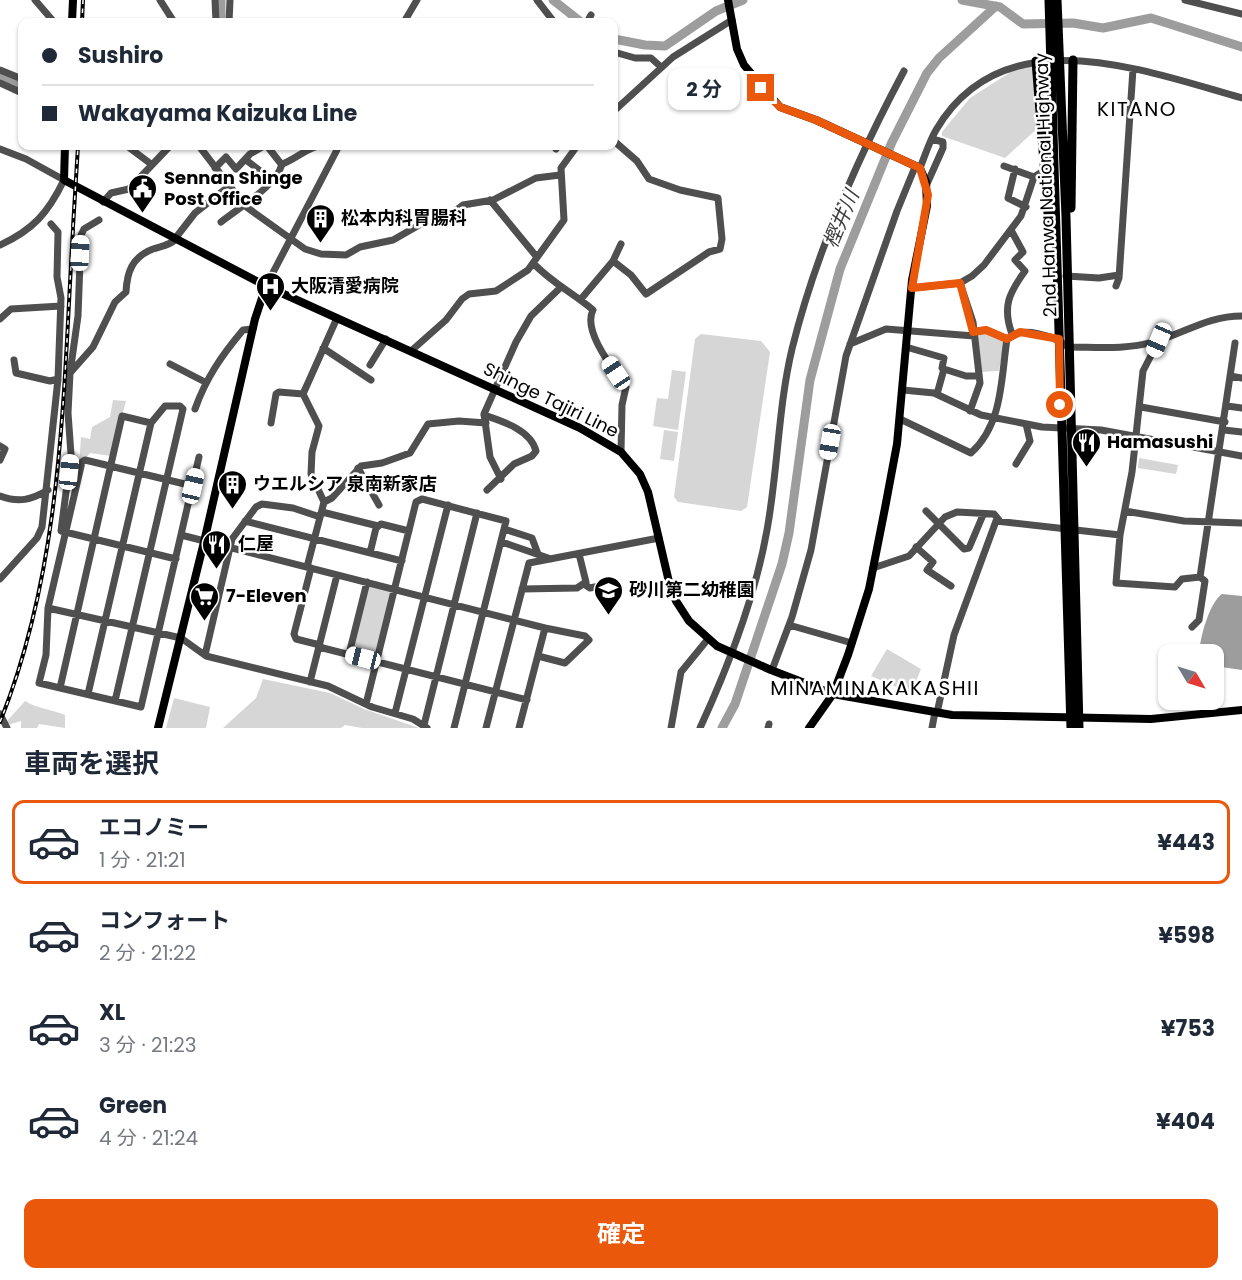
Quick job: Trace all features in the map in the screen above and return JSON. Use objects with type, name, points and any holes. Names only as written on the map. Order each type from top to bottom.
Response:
[{"type":"highway","name":"2nd Hanwa National Highway","points":[[1049,0],[1066,217],[1071,429],[1068,529]]},
{"type":"highway","name":"2nd Hanwa National Highway","points":[[1057,0],[1055,73],[1061,427],[1068,529],[1075,723]]},
{"type":"highway","points":[[1066,278],[1071,266],[1069,115],[1072,60]]},
{"type":"highway","points":[[1036,61],[1045,115],[1047,157],[1045,170],[1053,271],[1058,289]]},
{"type":"main road","points":[[72,18],[73,0]]},
{"type":"main road","points":[[728,0],[737,49],[744,65],[780,107],[918,167],[926,186],[925,219],[912,288],[897,444],[873,568],[852,643],[832,694],[809,728]]},
{"type":"main road","points":[[64,180],[65,150]]},
{"type":"main road","name":"Shinge Tajiri Line","points":[[64,180],[266,286],[580,428],[621,452],[635,466],[645,484],[676,601],[689,621],[708,639],[731,653],[832,694],[936,712],[1075,723],[1170,718],[1242,710]]},
{"type":"main road","points":[[158,728],[253,329],[266,286]]},
{"type":"street","points":[[35,0],[51,18]]},
{"type":"street","points":[[160,0],[171,18]]},
{"type":"street","points":[[215,0],[216,18]]},
{"type":"street","points":[[229,18],[230,0]]},
{"type":"street","points":[[406,18],[417,0]]},
{"type":"street","points":[[537,0],[551,18]]},
{"type":"street","points":[[1185,0],[1242,14]]},
{"type":"street","points":[[618,107],[661,67],[696,40],[731,19]]},
{"type":"street","points":[[618,53],[635,58],[651,58],[661,67]]},
{"type":"street","points":[[772,670],[789,625],[816,528],[842,375],[850,344],[897,210],[932,139],[950,111],[973,87],[1007,69],[1036,61],[1072,60],[1133,69],[1242,98]]},
{"type":"street","points":[[1116,286],[1119,275],[1133,69]]},
{"type":"street","points":[[0,70],[18,77]]},
{"type":"street","points":[[700,728],[731,653],[748,603],[767,532],[783,399],[804,304],[867,144],[904,71]]},
{"type":"street","points":[[0,83],[18,91]]},
{"type":"street","points":[[926,186],[943,148],[943,142],[932,139]]},
{"type":"street","points":[[613,261],[631,275],[646,294],[709,252],[720,249],[722,239],[718,198],[680,190],[649,179],[637,161],[618,144]]},
{"type":"street","points":[[0,149],[26,159],[64,180],[35,224],[24,234],[0,245]]},
{"type":"street","points":[[133,150],[152,164]]},
{"type":"street","points":[[103,202],[111,193],[129,189],[166,150]]},
{"type":"street","points":[[201,150],[245,206],[276,230],[313,252],[346,255],[360,247],[393,240],[422,224],[446,218],[463,205],[490,200],[536,178],[561,175]]},
{"type":"street","points":[[215,168],[226,157],[236,169],[260,150]]},
{"type":"street","points":[[269,150],[282,165]]},
{"type":"street","points":[[282,165],[301,157],[309,150]]},
{"type":"street","points":[[266,286],[337,150]]},
{"type":"street","points":[[411,351],[446,320],[462,299],[476,293],[496,291],[528,270],[564,220],[561,175],[565,161],[574,150]]},
{"type":"street","points":[[246,160],[272,180]]},
{"type":"street","points":[[221,222],[245,206],[280,174],[282,165]]},
{"type":"street","points":[[1004,166],[1034,177]]},
{"type":"street","points":[[1015,169],[1008,198],[1026,207]]},
{"type":"street","points":[[912,288],[960,283],[984,265],[1026,207],[1034,177],[1045,170]]},
{"type":"street","points":[[70,374],[93,347],[115,302],[126,292],[126,273],[131,266],[143,255],[175,240],[195,213],[228,187]]},
{"type":"street","points":[[490,200],[535,260],[560,288],[593,310],[589,321],[597,344],[626,387],[622,405],[621,452]]},
{"type":"street","points":[[99,220],[81,234],[78,316],[70,374],[68,413],[71,454],[61,531],[176,559]]},
{"type":"street","points":[[0,579],[40,532],[48,490],[58,379],[61,306],[57,277],[58,232],[51,224]]},
{"type":"street","points":[[900,419],[968,453],[981,444],[996,417],[1010,336],[1007,318],[1008,300],[1025,271],[1015,260],[1023,252],[1011,230]]},
{"type":"street","points":[[581,300],[613,261],[621,244]]},
{"type":"street","points":[[1066,278],[1098,278],[1119,275]]},
{"type":"street","points":[[960,283],[974,334],[979,376],[979,391],[970,411]]},
{"type":"street","points":[[501,479],[490,457],[485,419],[494,389],[531,316],[560,288]]},
{"type":"street","points":[[0,319],[11,309],[61,306]]},
{"type":"street","points":[[850,344],[886,329],[907,333],[974,334],[986,330],[1010,336],[1020,332],[1059,339],[1068,347],[1127,346],[1159,340],[1213,320],[1242,316]]},
{"type":"street","points":[[303,394],[338,318]]},
{"type":"street","points":[[195,409],[205,382],[243,330],[253,329]]},
{"type":"street","points":[[370,365],[386,339]]},
{"type":"street","points":[[1159,340],[1143,371],[1136,438],[1120,535],[1116,583],[1175,587],[1182,579],[1200,577],[1205,581],[1199,620],[1192,627]]},
{"type":"street","points":[[1200,577],[1221,453],[1230,376],[1237,346]]},
{"type":"street","points":[[906,347],[944,358],[942,368],[944,369],[937,394]]},
{"type":"street","points":[[323,348],[371,380]]},
{"type":"street","points":[[14,360],[16,373],[50,381],[58,379]]},
{"type":"street","points":[[170,364],[205,382]]},
{"type":"street","points":[[944,369],[966,376],[979,376]]},
{"type":"street","points":[[1230,376],[1242,378]]},
{"type":"street","points":[[903,390],[937,394],[970,411],[1026,424],[1101,430],[1242,456]]},
{"type":"street","points":[[271,423],[276,394],[303,394]]},
{"type":"street","points":[[303,394],[319,426],[312,452],[311,474],[324,502],[294,634],[296,639],[527,700]]},
{"type":"street","points":[[88,694],[151,423],[168,404],[180,406],[183,408],[115,700]]},
{"type":"street","points":[[1227,406],[1242,408]]},
{"type":"street","points":[[1140,407],[1242,432]]},
{"type":"street","points":[[60,688],[122,416],[151,423]]},
{"type":"street","points":[[324,502],[338,492],[358,468],[410,453],[428,424],[485,419],[516,429],[535,447],[535,453],[514,464],[487,490]]},
{"type":"street","points":[[1016,464],[1030,441],[1026,424]]},
{"type":"street","points":[[0,446],[5,449],[0,459]]},
{"type":"street","points":[[193,486],[85,460],[82,462],[48,608],[46,655],[39,683],[141,707],[200,457]]},
{"type":"street","points":[[358,468],[380,505]]},
{"type":"street","points":[[0,496],[21,501],[35,498],[48,490]]},
{"type":"street","points":[[366,704],[416,502],[422,499],[448,505],[506,521],[454,728]]},
{"type":"street","points":[[205,655],[232,540],[256,507],[262,504],[293,508],[409,531]]},
{"type":"street","points":[[395,713],[448,505]]},
{"type":"street","points":[[926,511],[964,549],[969,548],[983,515]]},
{"type":"street","points":[[1125,511],[1209,523],[1242,523]]},
{"type":"street","points":[[873,568],[904,558],[938,523],[957,512],[994,514],[999,520],[1022,525],[1120,535]]},
{"type":"street","points":[[48,608],[181,638],[205,655],[328,686],[366,704],[395,713],[426,727],[435,676],[477,513]]},
{"type":"street","points":[[932,728],[954,635],[994,525],[999,520]]},
{"type":"street","points":[[245,521],[402,561]]},
{"type":"street","points":[[370,552],[378,526]]},
{"type":"street","points":[[486,728],[529,563],[534,553],[532,538],[504,529]]},
{"type":"street","points":[[181,535],[545,628],[585,636],[589,640],[565,663],[538,656]]},
{"type":"street","points":[[529,563],[659,538]]},
{"type":"street","points":[[502,542],[553,560]]},
{"type":"street","points":[[916,548],[933,562],[927,570],[951,586]]},
{"type":"street","points":[[522,589],[577,588],[584,584],[586,582],[579,554]]},
{"type":"street","points":[[310,682],[337,575]]},
{"type":"street","points":[[349,654],[366,582]]},
{"type":"street","points":[[584,584],[590,588],[604,585]]},
{"type":"street","points":[[789,625],[852,643]]},
{"type":"street","points":[[519,728],[545,628]]},
{"type":"street","points":[[670,728],[678,680],[708,639]]},
{"type":"street","points":[[0,714],[7,728]]},
{"type":"shaded area","points":[[1020,66],[1034,66],[1040,126],[1005,158],[942,136],[942,132],[970,98]]},
{"type":"shaded area","points":[[987,332],[1005,340],[999,371],[980,372],[975,333]]},
{"type":"shaded area","points":[[701,334],[761,341],[770,352],[747,507],[741,511],[678,502],[674,497],[695,339]]},
{"type":"shaded area","points":[[672,370],[686,372],[678,430],[653,426],[657,398],[668,399]]},
{"type":"shaded area","points":[[113,400],[126,401],[111,456],[90,453],[79,466],[81,437],[90,439],[92,427],[110,417]]},
{"type":"shaded area","points":[[664,430],[678,432],[674,461],[660,459]]},
{"type":"shaded area","points":[[1139,458],[1178,465],[1176,474],[1138,468]]},
{"type":"shaded area","points":[[367,585],[393,591],[376,656],[353,650]]},
{"type":"shaded area","points":[[1222,594],[1242,596],[1242,670],[1224,667],[1224,644],[1200,644],[1209,613]]},
{"type":"shaded area","points":[[887,649],[921,669],[911,693],[871,676]]},
{"type":"shaded area","points":[[263,679],[330,693],[364,709],[419,728],[362,728],[345,725],[341,728],[223,728],[256,698]]},
{"type":"shaded area","points":[[174,698],[210,707],[206,728],[166,728]]},
{"type":"shaded area","points":[[25,701],[65,715],[65,728],[39,724],[37,728],[21,728],[21,721],[8,725],[7,721]]},
{"type":"waterway","points":[[221,0],[221,18]]},
{"type":"waterway","points":[[553,0],[576,18]]},
{"type":"waterway","points":[[618,40],[665,46],[716,11],[743,0]]},
{"type":"waterway","name":"樫井川","points":[[962,0],[1000,7],[1023,24],[1073,23],[1103,28],[1151,18],[1242,47]]},
{"type":"waterway","name":"樫井川","points":[[722,728],[735,704],[782,564],[789,533],[810,380],[840,269],[892,142],[927,73],[939,58],[996,6]]},
{"type":"waterway","points":[[0,78],[18,85]]},
{"type":"railway","points":[[82,18],[83,0]]},
{"type":"railway","points":[[73,227],[78,150]]},
{"type":"railway","points":[[0,722],[21,663],[37,602],[48,541],[62,417],[73,229]]},
{"type":"place","name":"Sennan Shinge Post Office","points":[[143,214]]},
{"type":"place","name":"松本内科胃腸科","points":[[320,244]]},
{"type":"place","name":"大阪清愛病院","points":[[270,312]]},
{"type":"place","name":"Hamasushi","points":[[1086,468]]},
{"type":"place","name":"ウエルシア 泉南新家店","points":[[232,510]]},
{"type":"place","name":"仁屋","points":[[217,570]]},
{"type":"place","name":"砂川第二幼稚園","points":[[608,616]]},
{"type":"place","name":"7-Eleven","points":[[205,622]]},
{"type":"district","name":"KITANO","points":[[1137,109]]},
{"type":"district","name":"MINAMINAKAKASHII","points":[[875,688]]},
{"type":"route","points":[[761,88],[780,107],[789,112],[816,120],[920,168],[928,195],[912,288],[960,283],[973,332],[986,330],[1007,339],[1012,334],[1020,332],[1059,339],[1060,405]]}]
